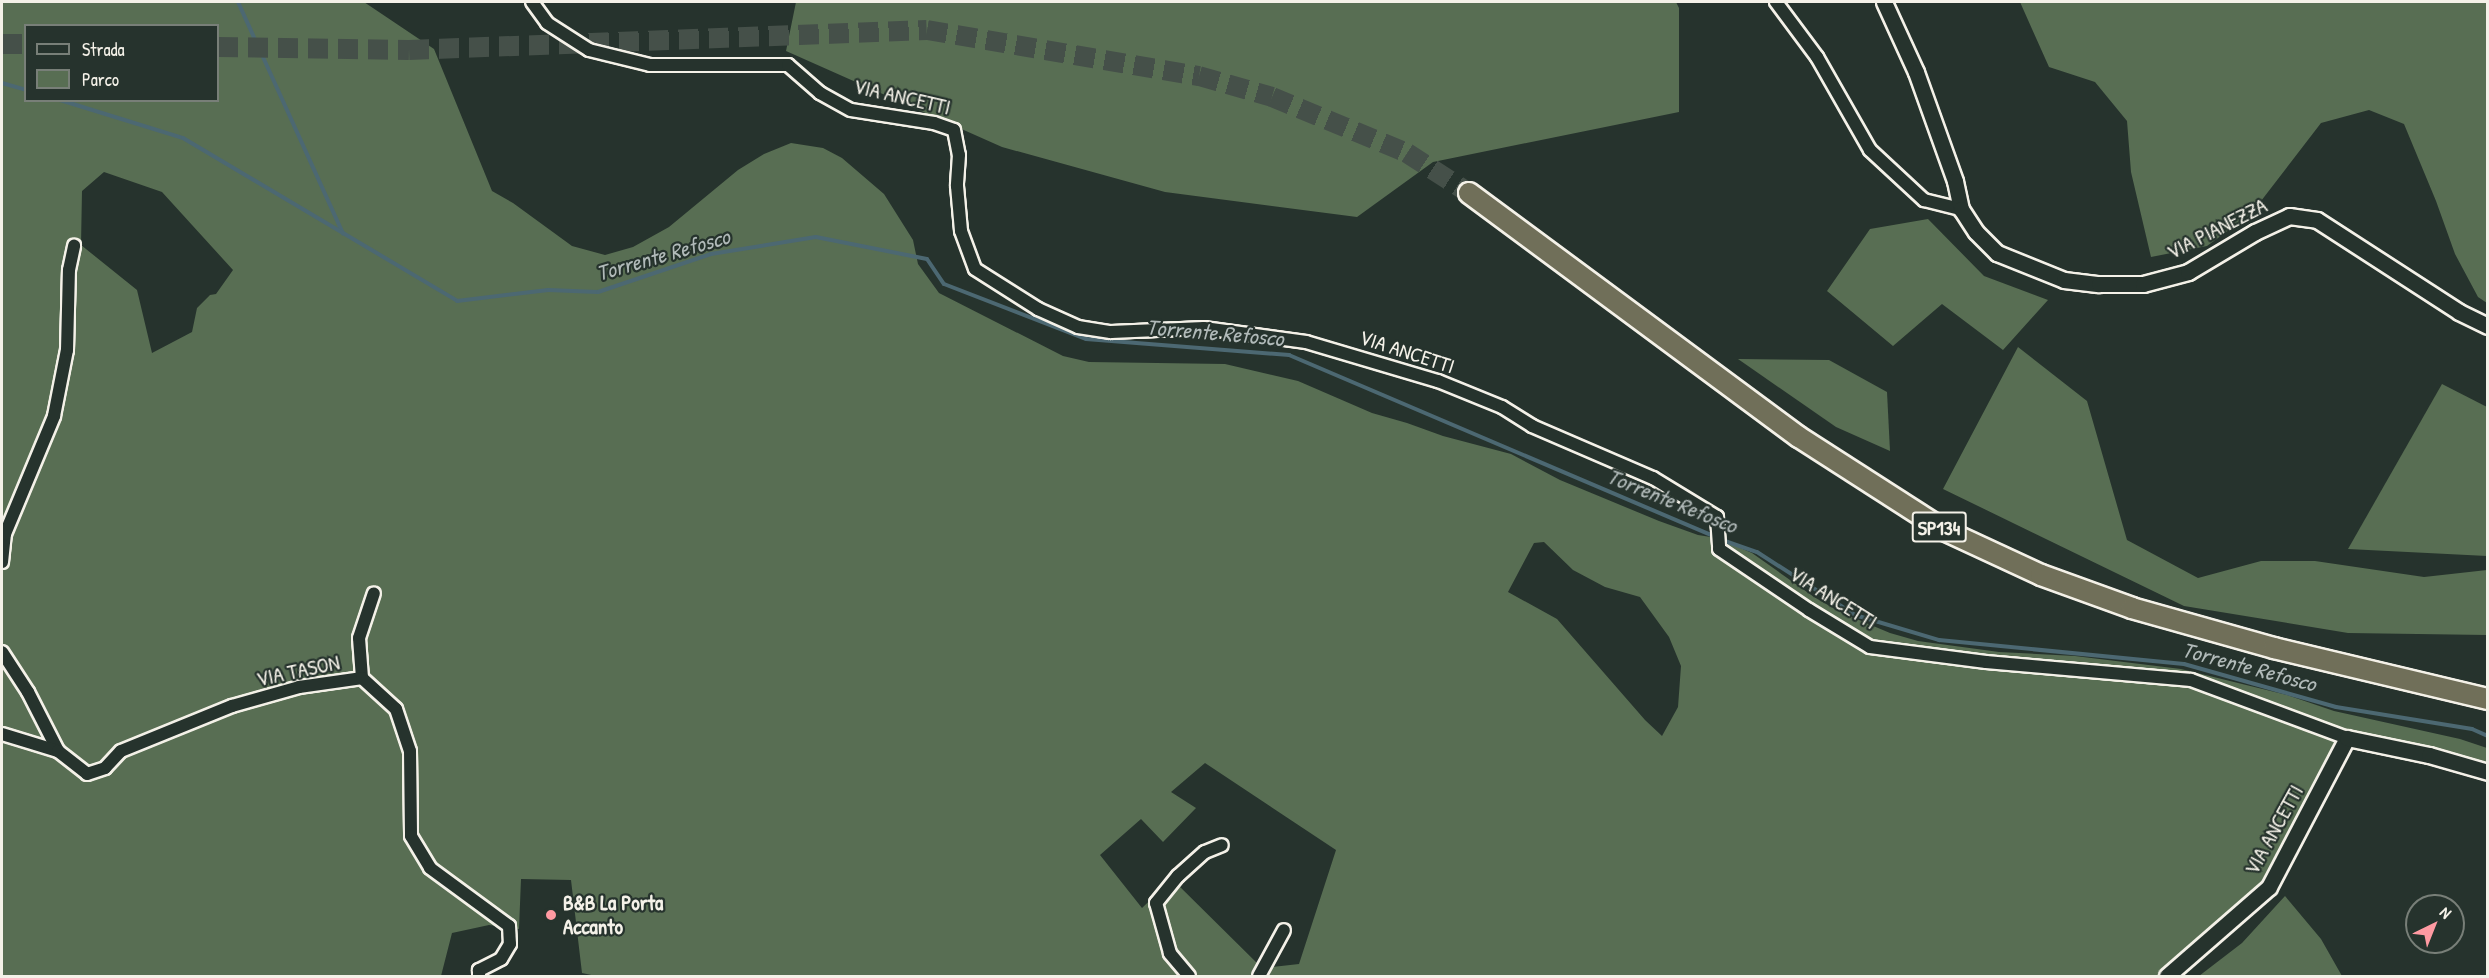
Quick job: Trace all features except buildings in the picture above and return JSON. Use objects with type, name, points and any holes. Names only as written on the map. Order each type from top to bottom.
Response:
[{"type":"highway","name":"SP134","points":[[1469,193],[1799,437],[1944,530],[2041,575],[2132,608],[2274,648],[2487,699]]},
{"type":"street","name":"VIA ANCETTI","points":[[532,2],[546,23],[589,50],[650,65],[789,65],[820,93],[851,110],[934,123],[954,130],[959,155],[957,186],[961,231],[975,269],[1038,309],[1078,327],[1111,333],[1203,328],[1306,342],[1438,381],[1502,407],[1541,431],[1653,478],[1717,517],[1719,549],[1809,610],[1870,647],[1986,662],[2191,680],[2347,738],[2429,755],[2487,772]]},
{"type":"street","points":[[1776,2],[1817,57],[1870,150],[1924,200],[1961,209]]},
{"type":"street","name":"VIA PIANEZZA","points":[[1884,2],[1916,72],[1955,181],[1961,209],[1976,232],[1997,253],[2064,280],[2099,284],[2144,284],[2188,272],[2255,232],[2289,216],[2317,220],[2459,312],[2487,326]]},
{"type":"street","points":[[2,562],[5,534],[54,416],[67,350],[69,270],[74,246]]},
{"type":"street","points":[[362,678],[359,638],[374,593]]},
{"type":"street","points":[[2,652],[28,692],[58,751]]},
{"type":"street","name":"VIA TASON","points":[[2,734],[58,751],[87,774],[105,768],[121,752],[232,706],[299,687],[362,678],[396,710],[410,751],[411,836],[430,868],[509,926],[510,944],[501,959],[479,970],[479,976]]},
{"type":"street","name":"VIA ANCETTI","points":[[2167,976],[2269,887],[2347,738]]},
{"type":"street","points":[[1189,976],[1170,953],[1156,903],[1187,868],[1205,852],[1222,845]]},
{"type":"street","points":[[1259,976],[1284,930]]},
{"type":"green space","points":[[2,2],[364,2],[434,49],[492,191],[513,203],[572,246],[605,255],[633,247],[669,227],[738,170],[764,154],[791,143],[823,148],[842,158],[884,194],[913,240],[918,264],[939,293],[1063,356],[1089,362],[1225,364],[1298,381],[1372,413],[1443,436],[1511,454],[1560,480],[1659,521],[1698,535],[1717,538],[1752,553],[1814,597],[1840,612],[1890,633],[1918,641],[1999,652],[2075,656],[2181,669],[2287,695],[2334,711],[2460,739],[2487,748],[2487,773],[2352,738],[2270,884],[2167,976],[596,976],[582,973],[571,880],[521,879],[519,929],[489,925],[452,933],[441,976],[2,976]],"holes":[[[104,172],[162,192],[233,270],[216,294],[210,295],[197,308],[192,332],[152,353],[137,290],[81,245],[82,191]],[[1544,542],[1573,570],[1605,587],[1640,597],[1669,637],[1681,666],[1678,707],[1662,736],[1645,720],[1557,619],[1508,592],[1534,543]],[[1205,763],[1336,850],[1299,964],[1262,968],[1172,879],[1142,908],[1100,855],[1141,819],[1163,842],[1196,808],[1171,792]]]},
{"type":"green space","points":[[796,2],[1676,2],[1679,8],[1679,112],[1433,162],[1357,217],[1165,192],[1002,147],[786,51]]},
{"type":"green space","points":[[2020,2],[2487,2],[2487,303],[2478,297],[2455,254],[2404,124],[2369,110],[2321,123],[2251,214],[2207,246],[2151,257],[2131,172],[2127,121],[2095,82],[2049,67]]},
{"type":"green space","points":[[1928,219],[1984,276],[2048,300],[2003,350],[1942,304],[1893,346],[1827,291],[1870,229]]},
{"type":"green space","points":[[2018,347],[2087,401],[2127,540],[2198,578],[2261,561],[2315,561],[2424,577],[2487,570],[2487,635],[2348,633],[2184,606],[1943,489]]},
{"type":"green space","points":[[1738,359],[1829,360],[1887,392],[1890,451],[1836,427]]},
{"type":"green space","points":[[2442,384],[2487,407],[2487,556],[2348,549]]},
{"type":"green space","points":[[2285,896],[2321,939],[2342,976],[2199,976],[2242,943]]},
{"type":"waterway","points":[[238,2],[343,233]]},
{"type":"waterway","name":"Torrente Refosco","points":[[2,83],[24,89]]},
{"type":"waterway","name":"Torrente Refosco","points":[[66,102],[183,138],[457,301],[548,290],[598,292],[711,254],[816,237],[927,259],[944,284],[1086,339],[1289,355],[1715,537]]},
{"type":"waterway","name":"Torrente Refosco","points":[[1722,540],[1757,552],[1855,615],[1939,640],[2184,664],[2336,707],[2472,729],[2488,736]]},
{"type":"tunnel","points":[[219,47],[409,50],[927,30],[1199,76],[1272,97],[1407,153],[1469,193]]},
{"type":"tunnel","points":[[2,44],[24,44]]},
{"type":"place","name":"B&B La Porta Accanto","points":[[551,915]]}]
